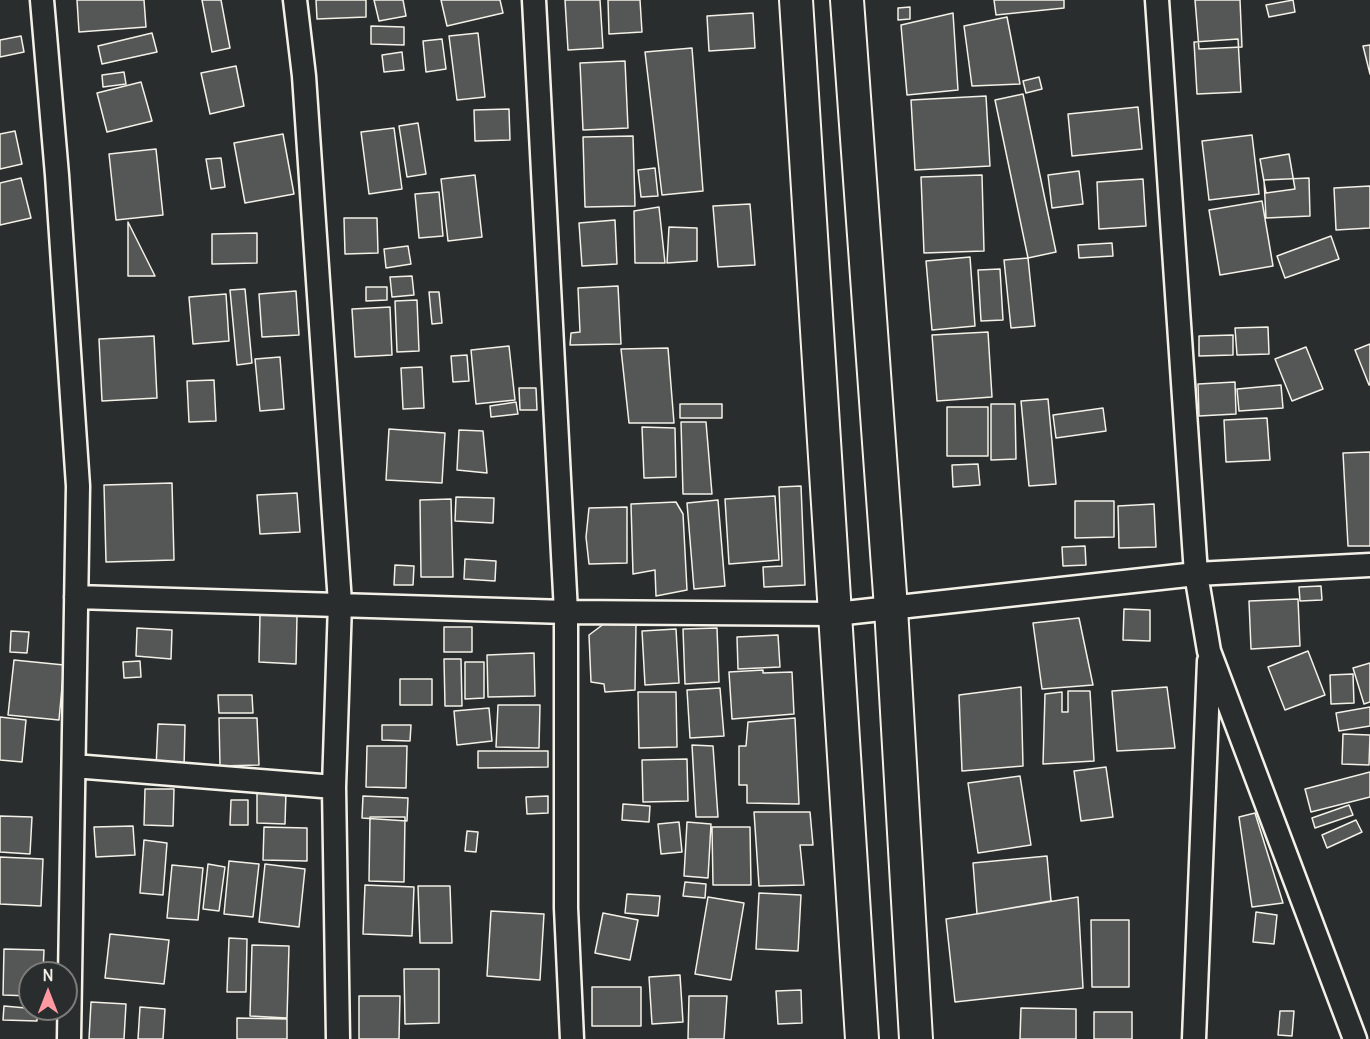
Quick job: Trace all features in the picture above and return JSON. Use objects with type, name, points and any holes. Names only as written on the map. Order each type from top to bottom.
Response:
[{"type":"main road","points":[[796,0],[862,1039]]},
{"type":"main road","points":[[847,0],[891,608],[916,1039]]},
{"type":"street","points":[[42,0],[57,175],[78,486],[69,1039]]},
{"type":"street","points":[[295,0],[304,76],[340,603],[334,787],[338,1039]]},
{"type":"street","points":[[534,0],[566,612],[566,908],[572,1039]]},
{"type":"street","points":[[1157,0],[1196,574],[1209,651],[1355,1039]]},
{"type":"street","points":[[76,597],[340,603],[566,612],[836,614],[1196,574],[1370,565]]},
{"type":"street","points":[[1194,1039],[1209,651]]},
{"type":"street","points":[[74,766],[334,787]]},
{"type":"building","points":[[77,0],[144,0],[146,27],[79,32]]},
{"type":"building","points":[[202,0],[221,0],[230,48],[212,52]]},
{"type":"building","points":[[316,0],[366,0],[366,17],[317,19]]},
{"type":"building","points":[[374,0],[403,0],[406,16],[379,21]]},
{"type":"building","points":[[441,0],[500,0],[503,13],[447,26]]},
{"type":"building","points":[[565,0],[600,0],[603,48],[568,50]]},
{"type":"building","points":[[608,0],[640,0],[642,32],[609,34]]},
{"type":"building","points":[[994,0],[1064,0],[1064,8],[996,15]]},
{"type":"building","points":[[1195,0],[1240,0],[1242,47],[1199,49]]},
{"type":"building","points":[[1293,0],[1295,12],[1269,17],[1266,5]]},
{"type":"building","points":[[910,7],[910,19],[898,20],[898,8]]},
{"type":"building","points":[[753,13],[755,48],[709,51],[707,16]]},
{"type":"building","points":[[953,13],[958,90],[907,95],[901,25]]},
{"type":"building","points":[[1007,17],[1020,84],[972,86],[964,26]]},
{"type":"building","points":[[371,26],[404,27],[404,45],[371,44]]},
{"type":"building","points":[[152,33],[157,52],[102,64],[98,46]]},
{"type":"building","points":[[478,33],[485,97],[457,100],[449,36]]},
{"type":"building","points":[[21,36],[24,52],[0,57],[0,40]]},
{"type":"building","points":[[442,39],[446,69],[426,72],[423,41]]},
{"type":"building","points":[[1238,39],[1241,92],[1197,94],[1194,42]]},
{"type":"building","points":[[1370,45],[1370,74],[1363,46]]},
{"type":"building","points":[[692,48],[703,191],[662,195],[645,52]]},
{"type":"building","points":[[402,52],[404,70],[384,72],[382,55]]},
{"type":"building","points":[[625,61],[628,128],[583,130],[580,63]]},
{"type":"building","points":[[236,66],[244,106],[210,114],[201,73]]},
{"type":"building","points":[[124,72],[126,84],[103,87],[102,75]]},
{"type":"building","points":[[1039,77],[1042,89],[1026,93],[1023,81]]},
{"type":"building","points":[[141,82],[152,121],[107,132],[97,93]]},
{"type":"building","points":[[1023,94],[1056,252],[1028,258],[995,100]]},
{"type":"building","points":[[986,96],[990,166],[915,170],[911,100]]},
{"type":"building","points":[[1138,107],[1142,149],[1072,156],[1068,114]]},
{"type":"building","points":[[509,109],[510,140],[475,141],[474,110]]},
{"type":"building","points":[[418,123],[426,174],[407,177],[399,126]]},
{"type":"building","points":[[394,128],[402,189],[369,194],[361,132]]},
{"type":"building","points":[[15,131],[22,164],[0,169],[0,134]]},
{"type":"building","points":[[283,134],[294,194],[245,203],[234,143]]},
{"type":"building","points":[[1252,135],[1259,194],[1209,200],[1202,141]]},
{"type":"building","points":[[633,136],[635,206],[585,207],[583,137]]},
{"type":"building","points":[[156,149],[163,215],[116,220],[109,154]]},
{"type":"building","points":[[1289,154],[1295,189],[1266,193],[1260,159]]},
{"type":"building","points":[[221,158],[225,187],[211,189],[206,159]]},
{"type":"building","points":[[655,168],[658,196],[641,197],[638,170]]},
{"type":"building","points":[[1079,171],[1083,204],[1052,208],[1048,175]]},
{"type":"building","points":[[475,175],[482,237],[448,241],[441,179]]},
{"type":"building","points":[[982,175],[984,251],[924,253],[921,177]]},
{"type":"building","points":[[21,178],[31,218],[0,225],[0,183]]},
{"type":"building","points":[[1309,178],[1310,216],[1266,218],[1264,180]]},
{"type":"building","points":[[1143,179],[1146,226],[1099,229],[1097,182]]},
{"type":"building","points":[[1370,186],[1370,228],[1336,230],[1334,188]]},
{"type":"building","points":[[439,192],[443,236],[419,238],[415,194]]},
{"type":"building","points":[[1262,201],[1273,266],[1220,275],[1209,210]]},
{"type":"building","points":[[750,204],[755,265],[718,267],[713,206]]},
{"type":"building","points":[[659,207],[665,263],[635,263],[634,211]]},
{"type":"building","points":[[344,218],[377,218],[378,253],[345,254]]},
{"type":"building","points":[[615,220],[617,264],[582,266],[579,223]]},
{"type":"building","points":[[128,222],[155,276],[128,276]]},
{"type":"building","points":[[669,227],[697,228],[697,261],[667,263]]},
{"type":"building","points":[[257,233],[257,263],[212,264],[212,234]]},
{"type":"building","points":[[1331,236],[1339,259],[1285,278],[1277,256]]},
{"type":"building","points":[[1112,243],[1113,256],[1079,258],[1078,245]]},
{"type":"building","points":[[408,246],[411,264],[386,268],[384,249]]},
{"type":"building","points":[[970,257],[975,326],[932,330],[926,261]]},
{"type":"building","points":[[1028,258],[1035,326],[1011,328],[1004,260]]},
{"type":"building","points":[[1000,269],[1003,320],[981,321],[978,270]]},
{"type":"building","points":[[412,276],[414,295],[392,297],[390,277]]},
{"type":"building","points":[[618,286],[621,344],[570,345],[571,333],[580,332],[578,288]]},
{"type":"building","points":[[366,287],[387,287],[387,300],[366,301]]},
{"type":"building","points":[[245,289],[252,363],[237,365],[230,290]]},
{"type":"building","points":[[296,291],[299,335],[262,337],[259,294]]},
{"type":"building","points":[[429,292],[439,292],[442,323],[432,324]]},
{"type":"building","points":[[226,294],[229,341],[193,344],[189,297]]},
{"type":"building","points":[[417,300],[419,351],[397,352],[395,301]]},
{"type":"building","points":[[390,307],[392,355],[355,357],[352,309]]},
{"type":"building","points":[[1268,327],[1269,354],[1237,355],[1235,328]]},
{"type":"building","points":[[988,332],[992,397],[937,401],[932,335]]},
{"type":"building","points":[[1233,335],[1233,355],[1199,356],[1199,336]]},
{"type":"building","points":[[154,336],[157,398],[102,401],[99,339]]},
{"type":"building","points":[[1370,344],[1370,385],[1369,385],[1355,350]]},
{"type":"building","points":[[509,346],[515,400],[476,404],[471,350]]},
{"type":"building","points":[[1306,347],[1323,389],[1292,401],[1275,359]]},
{"type":"building","points":[[668,348],[674,423],[629,423],[621,349]]},
{"type":"building","points":[[467,355],[469,381],[453,382],[451,356]]},
{"type":"building","points":[[280,357],[284,409],[260,411],[255,359]]},
{"type":"building","points":[[422,367],[424,408],[403,409],[401,368]]},
{"type":"building","points":[[214,380],[216,421],[189,422],[187,381]]},
{"type":"building","points":[[1235,382],[1236,414],[1199,416],[1198,384]]},
{"type":"building","points":[[1281,385],[1283,408],[1239,411],[1237,389]]},
{"type":"building","points":[[519,388],[536,388],[537,410],[520,410]]},
{"type":"building","points":[[1048,399],[1056,484],[1029,486],[1021,401]]},
{"type":"building","points":[[516,402],[518,414],[491,417],[490,406]]},
{"type":"building","points":[[680,404],[722,404],[722,418],[680,418]]},
{"type":"building","points":[[991,404],[1015,404],[1016,459],[991,460]]},
{"type":"building","points":[[947,407],[988,407],[988,456],[947,456]]},
{"type":"building","points":[[1103,408],[1106,431],[1056,438],[1053,415]]},
{"type":"building","points":[[1267,418],[1270,460],[1226,462],[1224,420]]},
{"type":"building","points":[[681,422],[706,422],[712,494],[683,494]]},
{"type":"building","points":[[642,427],[675,428],[676,477],[644,478]]},
{"type":"building","points":[[389,429],[445,433],[442,483],[386,480]]},
{"type":"building","points":[[459,430],[483,431],[487,473],[457,470]]},
{"type":"building","points":[[1370,452],[1370,546],[1348,546],[1343,453]]},
{"type":"building","points":[[978,464],[980,485],[953,487],[952,465]]},
{"type":"building","points":[[172,483],[174,560],[106,562],[104,485]]},
{"type":"building","points":[[801,486],[805,585],[764,587],[763,567],[782,566],[779,487]]},
{"type":"building","points":[[297,493],[300,532],[260,534],[257,495]]},
{"type":"building","points":[[775,496],[779,560],[729,564],[725,499]]},
{"type":"building","points":[[456,497],[494,498],[493,523],[455,521]]},
{"type":"building","points":[[451,499],[453,577],[421,577],[420,500]]},
{"type":"building","points":[[718,500],[725,586],[694,589],[687,503]]},
{"type":"building","points":[[1075,501],[1114,501],[1114,537],[1075,538]]},
{"type":"building","points":[[676,502],[683,514],[687,590],[656,596],[655,570],[633,574],[631,504]]},
{"type":"building","points":[[1154,504],[1156,547],[1119,548],[1118,506]]},
{"type":"building","points":[[627,507],[627,563],[589,564],[586,537],[589,508]]},
{"type":"building","points":[[1085,546],[1086,565],[1063,566],[1062,547]]},
{"type":"building","points":[[465,559],[496,561],[495,581],[464,579]]},
{"type":"building","points":[[395,565],[414,566],[413,585],[394,585]]},
{"type":"building","points":[[1321,586],[1322,600],[1300,601],[1299,587]]},
{"type":"building","points":[[1298,599],[1300,646],[1251,649],[1249,601]]},
{"type":"building","points":[[1124,609],[1150,610],[1150,641],[1123,640]]},
{"type":"building","points":[[260,614],[297,616],[296,664],[259,662]]},
{"type":"building","points":[[1079,618],[1093,685],[1042,689],[1033,623]]},
{"type":"building","points":[[605,623],[636,624],[635,690],[605,692],[604,684],[591,682],[589,635]]},
{"type":"building","points":[[444,627],[472,627],[472,652],[444,652]]},
{"type":"building","points":[[137,628],[172,630],[171,659],[136,656]]},
{"type":"building","points":[[717,628],[719,682],[685,684],[683,629]]},
{"type":"building","points":[[676,629],[679,683],[645,685],[642,631]]},
{"type":"building","points":[[11,631],[29,632],[27,653],[10,652]]},
{"type":"building","points":[[778,635],[780,667],[738,669],[737,637]]},
{"type":"building","points":[[1308,651],[1325,695],[1285,710],[1268,667]]},
{"type":"building","points":[[534,653],[535,696],[488,697],[487,655]]},
{"type":"building","points":[[444,659],[461,659],[462,706],[445,706]]},
{"type":"building","points":[[14,660],[64,665],[59,720],[8,715]]},
{"type":"building","points":[[140,661],[141,677],[124,678],[123,662]]},
{"type":"building","points":[[465,662],[484,662],[484,698],[465,699]]},
{"type":"building","points":[[1370,663],[1370,702],[1364,704],[1353,668]]},
{"type":"building","points":[[763,670],[763,673],[792,672],[794,714],[732,719],[729,672]]},
{"type":"building","points":[[1353,674],[1354,703],[1331,704],[1330,675]]},
{"type":"building","points":[[400,679],[432,679],[432,705],[400,705]]},
{"type":"building","points":[[1021,687],[1023,766],[962,771],[959,695]]},
{"type":"building","points":[[1167,687],[1175,748],[1117,751],[1112,691]]},
{"type":"building","points":[[720,688],[724,736],[690,738],[687,690]]},
{"type":"building","points":[[1068,691],[1090,691],[1094,761],[1043,764],[1045,694],[1062,692],[1062,712],[1068,712]]},
{"type":"building","points":[[638,692],[676,692],[677,747],[639,748]]},
{"type":"building","points":[[218,695],[252,695],[253,713],[219,713]]},
{"type":"building","points":[[498,705],[540,705],[539,748],[496,747]]},
{"type":"building","points":[[1370,707],[1370,726],[1339,731],[1336,713]]},
{"type":"building","points":[[489,708],[492,741],[457,745],[454,711]]},
{"type":"building","points":[[0,717],[26,720],[22,762],[0,760]]},
{"type":"building","points":[[219,718],[257,718],[259,765],[220,766]]},
{"type":"building","points":[[795,718],[799,804],[747,803],[747,785],[739,785],[739,746],[746,746],[748,722]]},
{"type":"building","points":[[158,724],[185,725],[184,769],[156,768]]},
{"type":"building","points":[[382,725],[411,725],[410,741],[382,740]]},
{"type":"building","points":[[1343,734],[1370,735],[1369,765],[1342,764]]},
{"type":"building","points":[[692,745],[713,746],[718,817],[696,817]]},
{"type":"building","points":[[367,746],[407,746],[406,788],[366,787]]},
{"type":"building","points":[[478,751],[548,751],[548,767],[478,768]]},
{"type":"building","points":[[687,759],[688,801],[643,802],[642,760]]},
{"type":"building","points":[[1106,767],[1113,817],[1081,821],[1074,771]]},
{"type":"building","points":[[1370,772],[1370,797],[1311,812],[1305,789]]},
{"type":"building","points":[[1020,776],[1031,845],[978,853],[968,783]]},
{"type":"building","points":[[145,789],[174,789],[173,826],[144,825]]},
{"type":"building","points":[[257,791],[286,792],[285,824],[257,823]]},
{"type":"building","points":[[363,796],[408,798],[407,821],[362,818]]},
{"type":"building","points":[[548,796],[548,813],[527,814],[526,797]]},
{"type":"building","points":[[231,800],[248,800],[248,825],[230,825]]},
{"type":"building","points":[[623,804],[650,806],[649,822],[622,820]]},
{"type":"building","points":[[1349,805],[1353,815],[1315,828],[1312,818]]},
{"type":"building","points":[[754,812],[810,812],[813,845],[800,845],[804,885],[759,886]]},
{"type":"building","points":[[1255,813],[1283,903],[1252,907],[1239,817]]},
{"type":"building","points":[[0,816],[32,817],[30,854],[0,852]]},
{"type":"building","points":[[370,817],[405,817],[404,882],[369,881]]},
{"type":"building","points":[[1356,820],[1362,832],[1327,848],[1322,835]]},
{"type":"building","points":[[679,822],[682,852],[661,854],[658,824]]},
{"type":"building","points":[[687,822],[711,824],[708,878],[684,876]]},
{"type":"building","points":[[133,826],[135,855],[96,857],[94,827]]},
{"type":"building","points":[[264,827],[307,828],[307,861],[263,860]]},
{"type":"building","points":[[712,827],[750,827],[751,885],[713,885]]},
{"type":"building","points":[[467,831],[478,832],[476,852],[465,851]]},
{"type":"building","points":[[144,840],[167,843],[163,895],[140,893]]},
{"type":"building","points":[[1047,856],[1051,901],[977,914],[973,863]]},
{"type":"building","points":[[0,857],[43,859],[41,906],[0,904]]},
{"type":"building","points":[[229,861],[259,864],[253,917],[224,914]]},
{"type":"building","points":[[208,864],[225,867],[219,911],[203,909]]},
{"type":"building","points":[[265,864],[305,869],[299,927],[259,922]]},
{"type":"building","points":[[172,865],[203,868],[198,920],[167,918]]},
{"type":"building","points":[[685,882],[706,884],[705,898],[683,896]]},
{"type":"building","points":[[365,885],[414,887],[412,936],[363,934]]},
{"type":"building","points":[[418,886],[450,886],[452,943],[420,943]]},
{"type":"building","points":[[759,893],[801,895],[798,951],[756,949]]},
{"type":"building","points":[[627,894],[660,896],[658,916],[625,913]]},
{"type":"building","points":[[708,897],[744,903],[731,980],[695,974]]},
{"type":"building","points":[[1078,897],[1083,988],[955,1002],[946,919]]},
{"type":"building","points":[[491,911],[544,914],[540,980],[487,976]]},
{"type":"building","points":[[1256,912],[1277,915],[1274,944],[1253,942]]},
{"type":"building","points":[[603,913],[638,920],[630,960],[595,953]]},
{"type":"building","points":[[1091,920],[1129,920],[1129,987],[1092,987]]},
{"type":"building","points":[[110,934],[169,940],[164,984],[105,978]]},
{"type":"building","points":[[229,938],[247,939],[246,992],[227,992]]},
{"type":"building","points":[[252,945],[289,946],[287,1018],[250,1016]]},
{"type":"building","points":[[4,949],[44,950],[44,961],[18,961],[18,996],[3,995]]},
{"type":"building","points":[[404,969],[439,969],[439,1023],[405,1024]]},
{"type":"building","points":[[680,975],[683,1022],[652,1024],[649,977]]},
{"type":"building","points":[[592,987],[641,987],[641,1026],[592,1026]]},
{"type":"building","points":[[801,990],[802,1023],[778,1024],[776,991]]},
{"type":"building","points":[[359,996],[400,996],[399,1039],[359,1039]]},
{"type":"building","points":[[689,996],[727,996],[724,1039],[688,1039]]},
{"type":"building","points":[[91,1002],[126,1004],[124,1039],[89,1039]]},
{"type":"building","points":[[4,1006],[18,1007],[18,1020],[3,1020]]},
{"type":"building","points":[[140,1007],[165,1009],[163,1039],[138,1039]]},
{"type":"building","points":[[1021,1008],[1076,1009],[1076,1039],[1020,1039]]},
{"type":"building","points":[[1280,1011],[1294,1011],[1292,1036],[1278,1035]]},
{"type":"building","points":[[1094,1012],[1132,1012],[1132,1039],[1094,1039]]},
{"type":"building","points":[[237,1018],[287,1019],[287,1039],[237,1039]]}]
